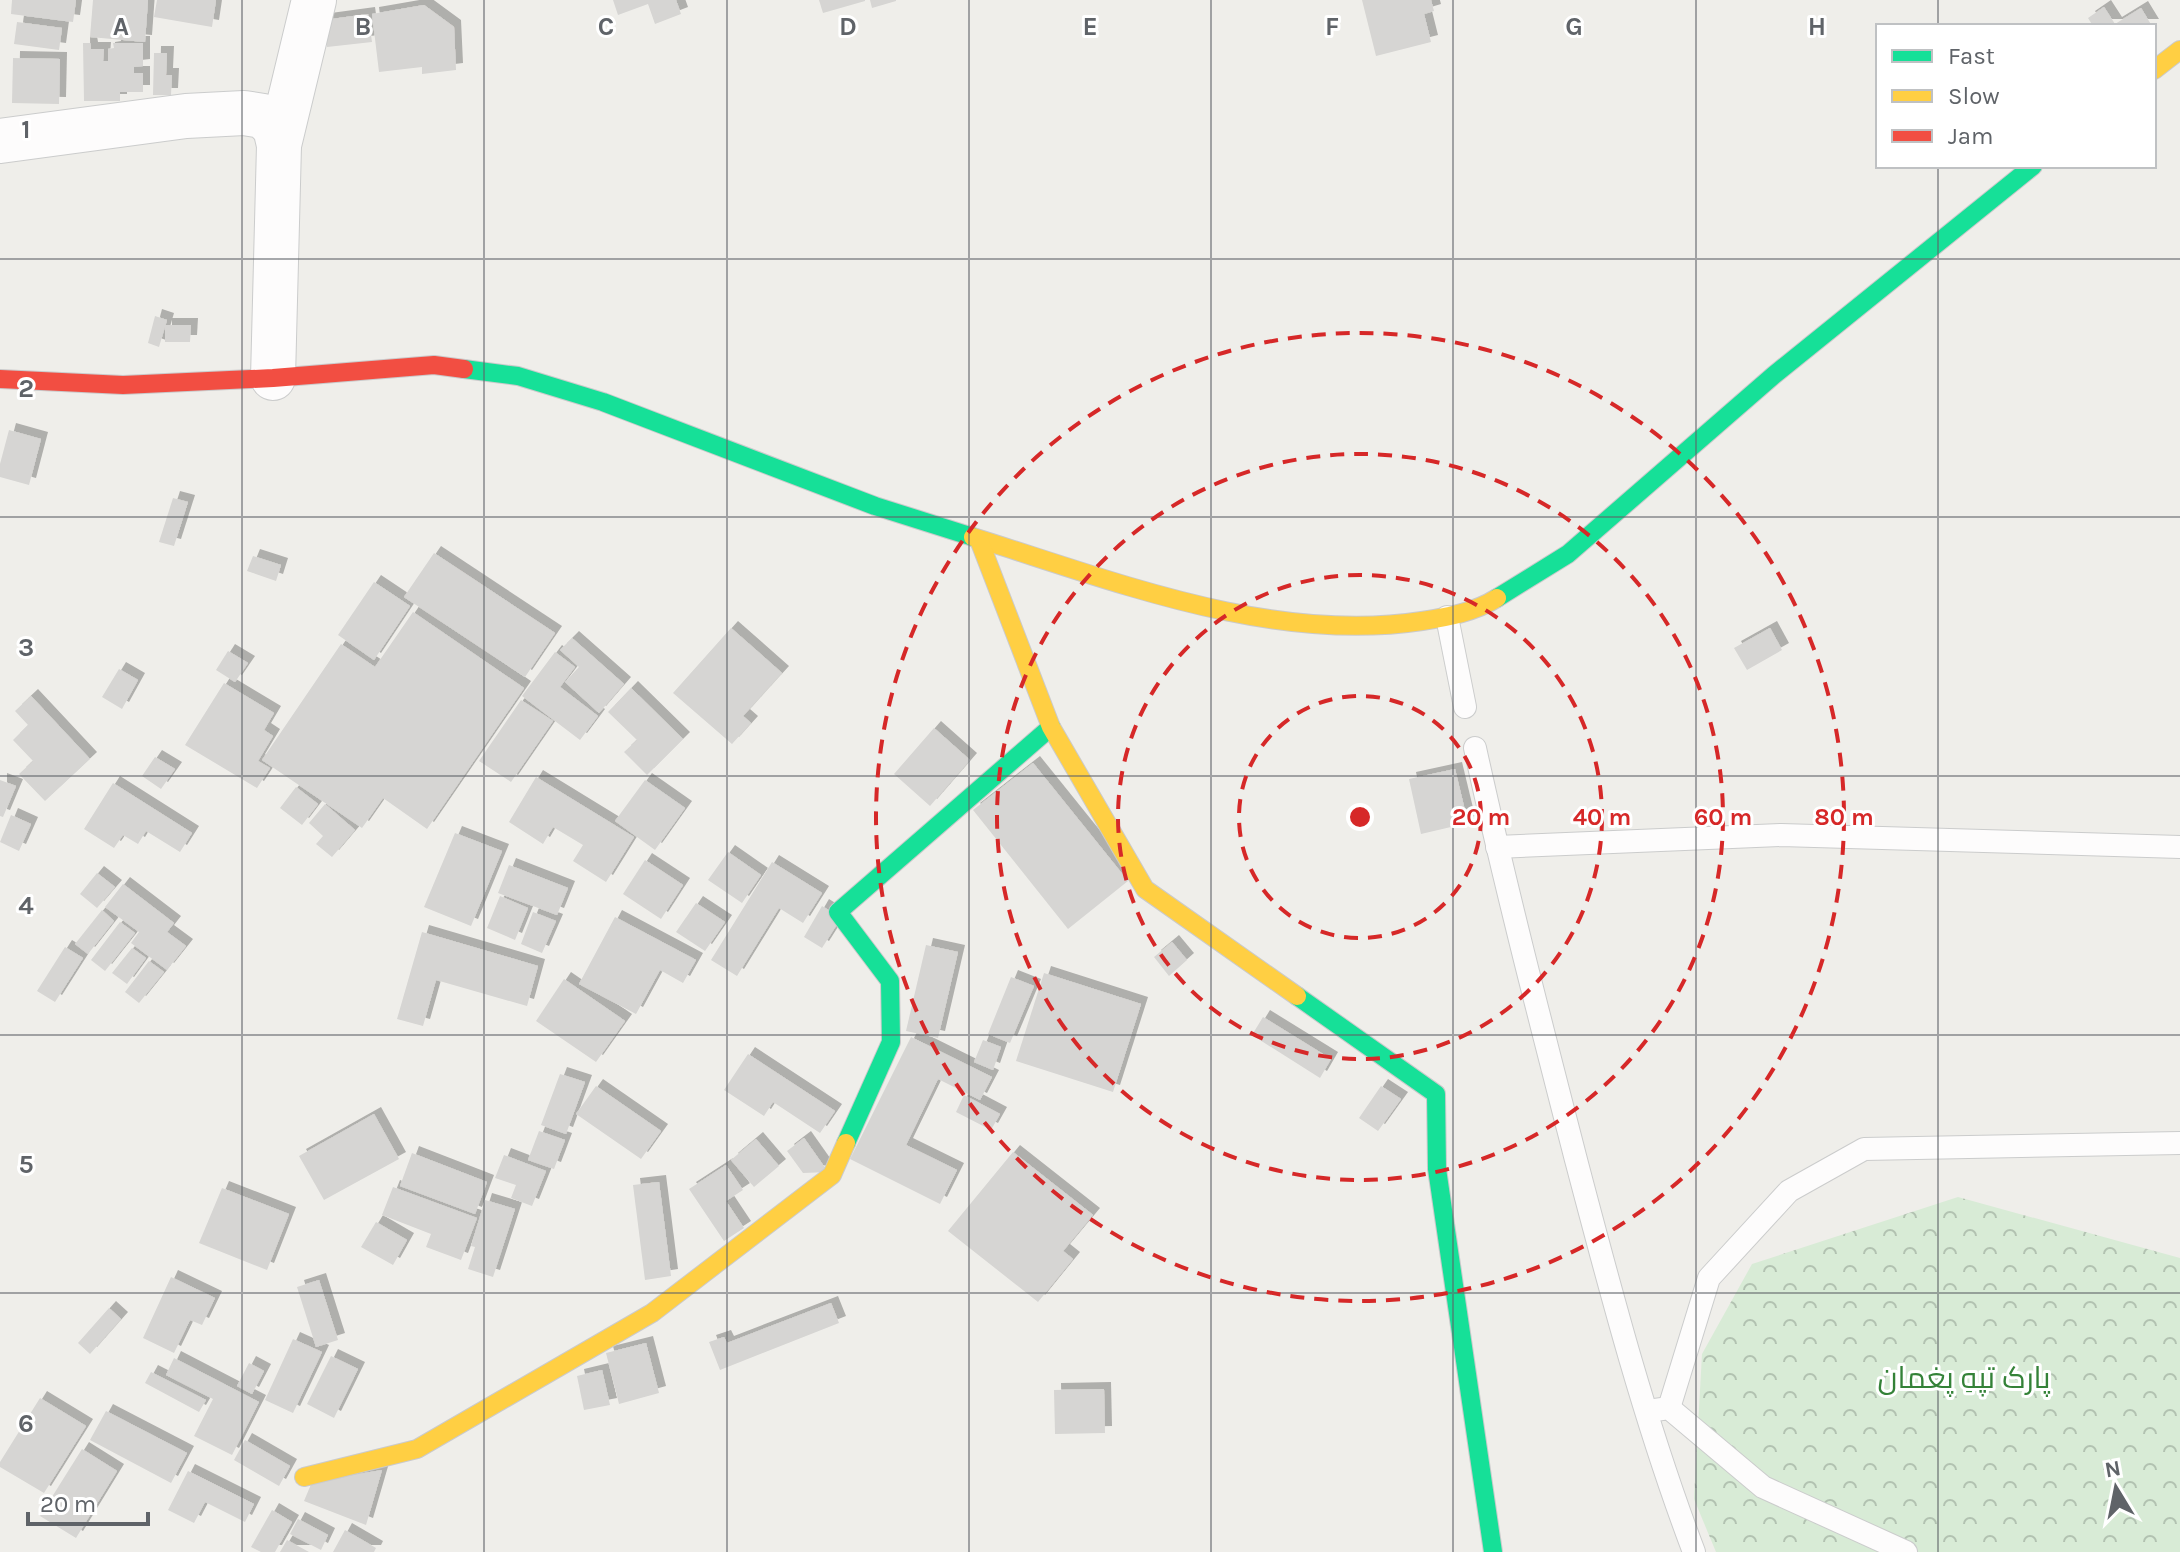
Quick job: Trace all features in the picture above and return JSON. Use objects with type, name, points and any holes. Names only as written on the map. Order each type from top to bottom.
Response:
[{"type":"street","points":[[273,378],[279,145],[314,0]]},
{"type":"street","points":[[2156,68],[2180,50]]},
{"type":"street","points":[[0,141],[186,116],[244,113],[263,116],[275,128],[279,145]]},
{"type":"street","points":[[0,379],[123,385],[273,378],[434,365],[518,376],[603,402],[875,506],[1174,598],[1309,625],[1401,624],[1447,617],[1486,605],[1568,554],[1774,375],[2031,168]]},
{"type":"street","points":[[979,540],[1051,727],[1145,889],[1436,1094],[1437,1169],[1493,1552]]},
{"type":"street","points":[[304,1477],[417,1449],[652,1313],[832,1175],[891,1042],[890,981],[838,912],[1051,727]]},
{"type":"lane","points":[[1447,617],[1465,707]]},
{"type":"lane","points":[[1475,748],[1497,847],[1614,1302],[1668,1485],[1694,1552]]},
{"type":"lane","points":[[1497,847],[1781,835],[2180,847]]},
{"type":"lane","points":[[1669,1408],[1709,1278],[1789,1191],[1864,1149],[2180,1143]]},
{"type":"lane","points":[[1646,1411],[1669,1408],[1763,1487],[1906,1552]]},
{"type":"green space","name":"پارک تپهِ پغمان","points":[[1958,1197],[2180,1258],[2180,1552],[1716,1552],[1694,1499],[1702,1354],[1752,1264]]},
{"type":"building","points":[[12,0],[76,0],[73,22],[11,14]]},
{"type":"building","points":[[93,0],[148,0],[145,42],[90,37]]},
{"type":"building","points":[[157,0],[216,0],[212,27],[154,17]]},
{"type":"building","points":[[613,0],[676,0],[681,14],[655,24],[648,4],[618,15]]},
{"type":"building","points":[[819,0],[865,0],[865,1],[823,13]]},
{"type":"building","points":[[870,0],[896,0],[896,1],[872,8]]},
{"type":"building","points":[[1362,0],[1431,0],[1434,11],[1424,14],[1431,42],[1376,56]]},
{"type":"building","points":[[424,5],[454,27],[456,70],[422,74],[422,67],[379,72],[372,14]]},
{"type":"building","points":[[2104,7],[2115,24],[2092,24],[2088,18]]},
{"type":"building","points":[[2141,8],[2151,24],[2115,24]]},
{"type":"building","points":[[368,14],[372,42],[327,47],[324,20]]},
{"type":"building","points":[[17,22],[62,28],[59,50],[14,44]]},
{"type":"building","points":[[83,43],[90,43],[91,49],[104,49],[103,61],[108,61],[108,49],[114,48],[113,43],[143,43],[143,66],[134,67],[134,73],[143,73],[143,92],[120,92],[120,101],[84,101]]},
{"type":"building","points":[[154,53],[167,53],[166,75],[172,75],[171,95],[153,95]]},
{"type":"building","points":[[13,58],[60,59],[59,104],[12,103]]},
{"type":"building","points":[[155,316],[167,320],[159,347],[148,343]]},
{"type":"building","points":[[165,325],[191,325],[190,342],[165,342]]},
{"type":"building","points":[[9,430],[41,439],[29,485],[0,477],[0,464]]},
{"type":"building","points":[[173,498],[188,502],[174,546],[159,542]]},
{"type":"building","points":[[434,553],[555,633],[525,677],[404,597]]},
{"type":"building","points":[[253,556],[281,565],[276,581],[247,571]]},
{"type":"building","points":[[374,582],[410,606],[374,660],[338,635]]},
{"type":"building","points":[[413,612],[524,688],[427,829],[383,798],[362,828],[262,760],[341,644],[375,667]]},
{"type":"building","points":[[731,628],[782,673],[743,716],[751,723],[732,744],[673,693]]},
{"type":"building","points":[[1770,628],[1782,650],[1747,670],[1734,648]]},
{"type":"building","points":[[572,638],[624,684],[599,713],[565,682],[579,667],[560,650]]},
{"type":"building","points":[[228,651],[248,663],[235,682],[216,670]]},
{"type":"building","points":[[555,652],[575,667],[560,687],[598,716],[580,740],[522,696]]},
{"type":"building","points":[[119,669],[138,680],[122,709],[102,697]]},
{"type":"building","points":[[224,683],[274,713],[264,730],[273,736],[258,761],[270,768],[257,788],[185,745]]},
{"type":"building","points":[[631,688],[683,739],[647,775],[624,752],[637,740],[608,712]]},
{"type":"building","points":[[31,696],[90,759],[45,801],[19,774],[33,761],[13,740],[28,725],[15,711]]},
{"type":"building","points":[[521,700],[553,721],[511,782],[479,761]]},
{"type":"building","points":[[934,728],[970,760],[930,806],[894,774]]},
{"type":"building","points":[[155,757],[175,769],[161,789],[142,776]]},
{"type":"building","points":[[1033,763],[1128,881],[1068,929],[973,810]]},
{"type":"building","points":[[1455,769],[1468,823],[1421,834],[1409,779]]},
{"type":"building","points":[[536,777],[634,837],[606,882],[573,861],[583,845],[553,827],[543,844],[509,822]]},
{"type":"building","points":[[0,780],[16,786],[3,817],[0,816]]},
{"type":"building","points":[[645,780],[685,808],[655,850],[615,821]]},
{"type":"building","points":[[113,783],[192,833],[180,852],[146,831],[138,844],[123,835],[114,848],[84,829]]},
{"type":"building","points":[[296,787],[318,804],[302,825],[280,808]]},
{"type":"building","points":[[325,804],[355,830],[332,857],[316,844],[323,836],[309,823]]},
{"type":"building","points":[[11,815],[31,824],[19,851],[0,842]]},
{"type":"building","points":[[455,833],[502,851],[471,926],[424,907]]},
{"type":"building","points":[[728,852],[761,875],[742,903],[708,880]]},
{"type":"building","points":[[645,860],[683,885],[661,919],[623,894]]},
{"type":"building","points":[[772,862],[822,893],[803,923],[779,908],[737,976],[711,960]]},
{"type":"building","points":[[509,865],[568,888],[557,915],[498,893]]},
{"type":"building","points":[[97,873],[115,887],[97,908],[80,894]]},
{"type":"building","points":[[123,884],[174,923],[167,932],[186,946],[167,970],[131,943],[139,932],[105,907]]},
{"type":"building","points":[[500,896],[528,908],[515,940],[487,928]]},
{"type":"building","points":[[696,903],[725,922],[705,951],[676,932]]},
{"type":"building","points":[[822,906],[841,918],[822,948],[804,937]]},
{"type":"building","points":[[102,910],[114,921],[88,954],[75,944]]},
{"type":"building","points":[[533,912],[556,921],[542,953],[521,944]]},
{"type":"building","points":[[615,917],[696,960],[683,983],[660,970],[636,1014],[579,984]]},
{"type":"building","points":[[120,922],[135,933],[105,971],[91,960]]},
{"type":"building","points":[[422,932],[538,966],[527,1006],[436,980],[423,1026],[397,1019]]},
{"type":"building","points":[[1172,942],[1187,960],[1169,976],[1154,957]]},
{"type":"building","points":[[926,945],[958,952],[938,1038],[906,1031]]},
{"type":"building","points":[[65,947],[83,958],[55,1002],[37,991]]},
{"type":"building","points":[[132,948],[146,958],[127,984],[112,973]]},
{"type":"building","points":[[149,961],[164,972],[139,1003],[125,992]]},
{"type":"building","points":[[1044,973],[1141,1004],[1113,1092],[1016,1061]]},
{"type":"building","points":[[1011,977],[1034,986],[1010,1043],[988,1034]]},
{"type":"building","points":[[564,979],[625,1021],[596,1062],[536,1021]]},
{"type":"building","points":[[1263,1017],[1331,1059],[1320,1078],[1252,1035]]},
{"type":"building","points":[[911,1037],[992,1077],[980,1100],[938,1079],[906,1145],[957,1170],[940,1204],[850,1159]]},
{"type":"building","points":[[983,1040],[1001,1047],[993,1070],[974,1062]]},
{"type":"building","points":[[748,1054],[835,1111],[820,1133],[773,1102],[764,1116],[724,1090]]},
{"type":"building","points":[[560,1074],[585,1082],[566,1134],[541,1125]]},
{"type":"building","points":[[596,1086],[661,1131],[641,1159],[576,1114]]},
{"type":"building","points":[[1381,1086],[1401,1099],[1378,1131],[1359,1118]]},
{"type":"building","points":[[964,1095],[1000,1114],[991,1130],[956,1112]]},
{"type":"building","points":[[374,1114],[399,1159],[324,1200],[299,1156]]},
{"type":"building","points":[[539,1131],[565,1140],[554,1169],[528,1160]]},
{"type":"building","points":[[804,1138],[828,1172],[803,1173],[787,1151]]},
{"type":"building","points":[[756,1139],[779,1166],[754,1187],[731,1160]]},
{"type":"building","points":[[1013,1152],[1093,1215],[1063,1251],[1073,1259],[1038,1302],[948,1231]]},
{"type":"building","points":[[412,1153],[487,1182],[475,1214],[400,1186]]},
{"type":"building","points":[[504,1155],[546,1171],[532,1206],[511,1198],[516,1185],[495,1178]]},
{"type":"building","points":[[726,1165],[743,1190],[726,1201],[744,1228],[724,1241],[689,1189]]},
{"type":"building","points":[[659,1182],[671,1276],[645,1280],[633,1185]]},
{"type":"building","points":[[393,1187],[477,1218],[461,1260],[426,1247],[431,1234],[382,1215]]},
{"type":"building","points":[[222,1188],[289,1214],[267,1270],[199,1243]]},
{"type":"building","points":[[485,1200],[515,1209],[493,1277],[468,1269],[475,1247],[471,1246]]},
{"type":"building","points":[[376,1222],[407,1240],[393,1265],[361,1247]]},
{"type":"building","points":[[171,1277],[215,1298],[202,1325],[190,1320],[174,1353],[143,1338]]},
{"type":"building","points":[[319,1280],[338,1340],[316,1347],[297,1287]]},
{"type":"building","points":[[831,1303],[839,1323],[720,1370],[709,1342],[724,1337],[727,1343]]},
{"type":"building","points":[[109,1308],[121,1319],[90,1354],[78,1343]]},
{"type":"building","points":[[293,1339],[322,1352],[293,1413],[265,1400]]},
{"type":"building","points":[[646,1343],[659,1393],[619,1404],[606,1353]]},
{"type":"building","points":[[331,1356],[358,1369],[334,1418],[307,1404]]},
{"type":"building","points":[[174,1358],[259,1402],[232,1455],[194,1436],[213,1399],[166,1375]]},
{"type":"building","points":[[249,1363],[264,1371],[252,1394],[237,1386]]},
{"type":"building","points":[[602,1370],[610,1405],[584,1410],[577,1376]]},
{"type":"building","points":[[151,1372],[206,1400],[199,1412],[145,1383]]},
{"type":"building","points":[[1104,1389],[1105,1433],[1055,1434],[1054,1390]]},
{"type":"building","points":[[40,1398],[86,1426],[44,1493],[0,1467],[0,1462]]},
{"type":"building","points":[[106,1411],[187,1453],[171,1483],[90,1440]]},
{"type":"building","points":[[245,1440],[290,1466],[279,1486],[234,1460]]},
{"type":"building","points":[[82,1449],[117,1471],[76,1538],[40,1516]]},
{"type":"building","points":[[382,1470],[366,1525],[304,1501],[312,1482]]},
{"type":"building","points":[[188,1471],[254,1504],[245,1522],[205,1502],[194,1523],[168,1510]]},
{"type":"building","points":[[272,1510],[292,1522],[275,1552],[261,1552],[251,1547]]},
{"type":"building","points":[[298,1519],[328,1535],[321,1550],[290,1534]]},
{"type":"building","points":[[345,1530],[376,1548],[374,1552],[333,1552]]},
{"type":"building","points":[[287,1540],[309,1552],[280,1552]]},
{"type":"traffic: fast","points":[[1497,598],[1568,554],[1774,375],[2031,168]]},
{"type":"traffic: fast","points":[[464,369],[518,376],[603,402],[875,506],[973,537]]},
{"type":"traffic: fast","points":[[846,1143],[891,1042],[890,981],[838,912],[1051,727]]},
{"type":"traffic: fast","points":[[1297,996],[1436,1094],[1437,1169],[1493,1552]]},
{"type":"traffic: slow","points":[[2156,68],[2180,50]]},
{"type":"traffic: slow","points":[[973,537],[1194,604],[1308,624],[1365,626],[1422,621],[1451,616],[1497,598]]},
{"type":"traffic: slow","points":[[979,540],[1051,727],[1145,889],[1297,996]]},
{"type":"traffic: slow","points":[[304,1477],[417,1449],[652,1313],[832,1175],[846,1143]]},
{"type":"traffic: jam","points":[[0,379],[123,385],[273,378],[434,365],[464,369]]}]
